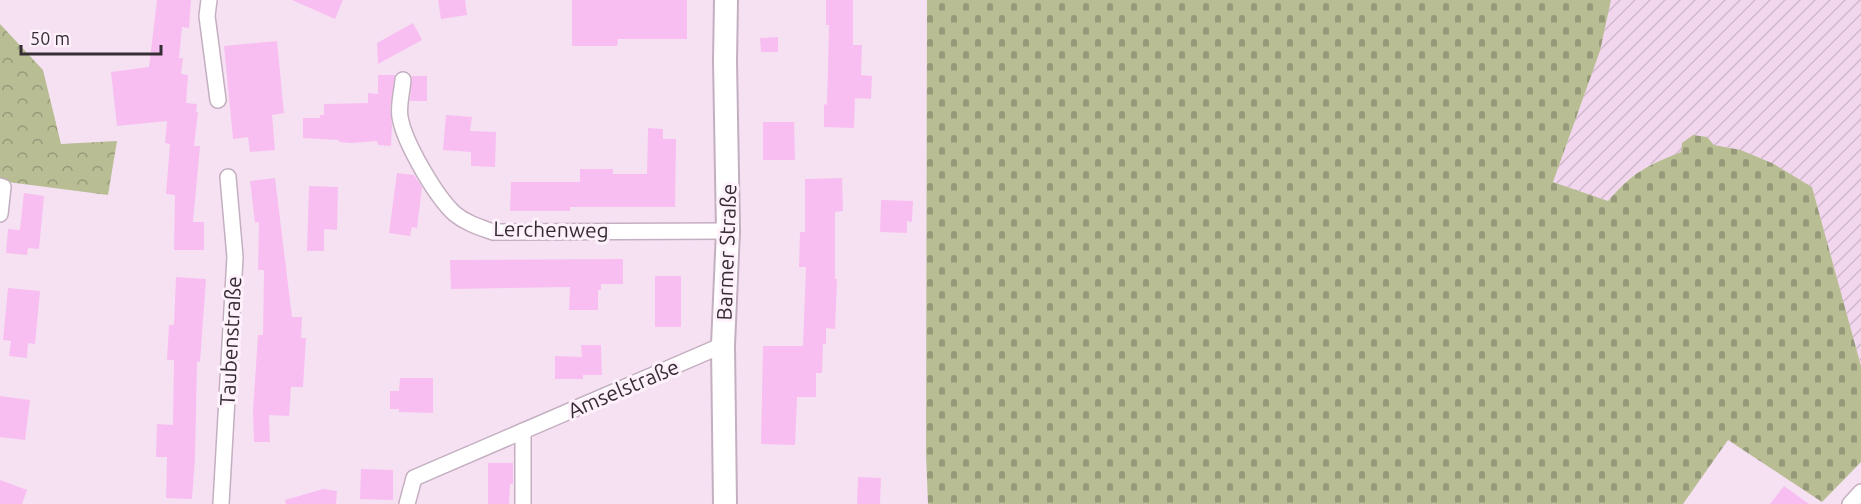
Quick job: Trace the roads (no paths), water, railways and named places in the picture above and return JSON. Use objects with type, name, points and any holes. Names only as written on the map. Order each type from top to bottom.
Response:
[{"type":"main road","name":"Barmer Straße","points":[[725,504],[723,345],[728,231],[724,62],[726,0]]},
{"type":"street","points":[[209,0],[207,16],[218,100]]},
{"type":"street","name":"Lerchenweg","points":[[403,80],[399,114],[404,136],[411,152],[442,201],[470,224],[493,231],[728,231]]},
{"type":"street","name":"Taubenstraße","points":[[221,504],[235,257],[228,177]]},
{"type":"street","points":[[0,186],[3,187],[0,214]]},
{"type":"street","name":"Amselstraße","points":[[407,504],[414,478],[723,345]]},
{"type":"street","points":[[522,431],[523,504]]},
{"type":"street","points":[[1850,504],[1861,492]]}]
